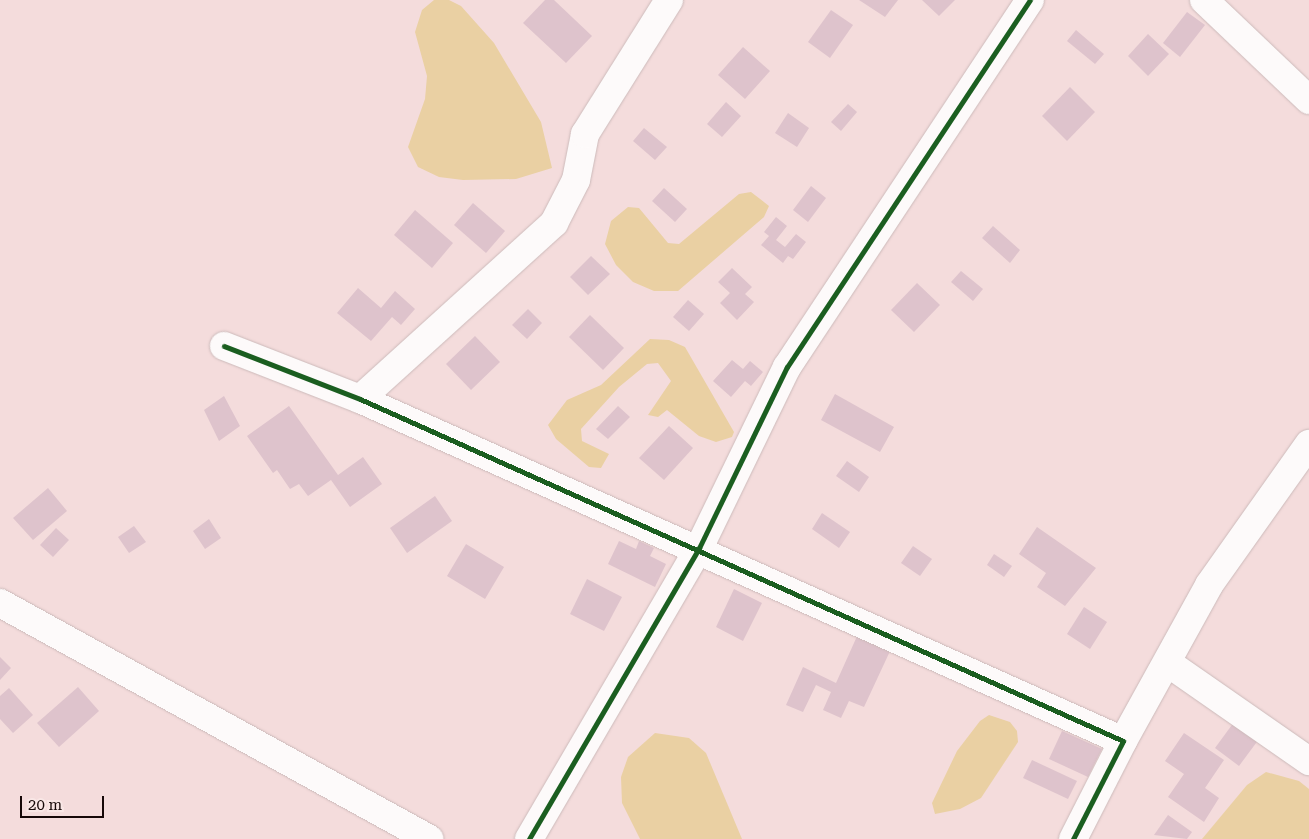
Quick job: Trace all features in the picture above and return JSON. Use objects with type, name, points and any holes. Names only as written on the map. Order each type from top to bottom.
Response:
[{"type":"street","points":[[360,398],[554,223],[576,180],[584,134],[669,0]]},
{"type":"street","points":[[529,839],[699,548],[788,367],[1030,0]]},
{"type":"street","points":[[1204,0],[1309,100]]},
{"type":"street","points":[[224,346],[360,398],[699,548],[1123,741]]},
{"type":"street","points":[[1073,839],[1123,741],[1168,663],[1209,585],[1309,444]]},
{"type":"street","points":[[0,604],[429,839]]},
{"type":"street","points":[[1168,663],[1309,760]]},
{"type":"shaded area","points":[[434,0],[449,0],[461,6],[494,43],[541,122],[552,168],[516,179],[463,180],[439,177],[418,167],[408,147],[425,99],[427,76],[415,32],[422,10]]},
{"type":"shaded area","points":[[751,192],[769,206],[764,217],[678,291],[654,291],[633,282],[616,265],[605,244],[611,221],[628,207],[639,208],[668,243],[679,244],[739,194]]},
{"type":"shaded area","points":[[650,339],[669,340],[685,347],[734,432],[732,437],[716,442],[699,436],[667,410],[658,417],[648,415],[671,381],[658,363],[647,364],[619,387],[581,429],[582,441],[609,454],[601,468],[589,467],[556,439],[548,425],[567,400],[601,385]]},
{"type":"shaded area","points":[[989,715],[1010,722],[1017,731],[1018,742],[981,798],[960,809],[935,814],[932,803],[957,751],[980,721]]},
{"type":"shaded area","points":[[655,733],[689,738],[706,753],[742,839],[640,839],[622,803],[621,777],[628,757]]},
{"type":"shaded area","points":[[1266,772],[1299,781],[1309,789],[1309,839],[1202,839],[1247,785]]},
{"type":"building","points":[[545,0],[554,0],[592,36],[566,63],[523,23]]},
{"type":"building","points":[[859,0],[898,0],[885,17]]},
{"type":"building","points":[[922,0],[955,0],[939,16]]},
{"type":"building","points":[[831,10],[853,25],[830,58],[808,42]]},
{"type":"building","points":[[1187,12],[1205,25],[1180,57],[1163,43]]},
{"type":"building","points":[[1076,30],[1104,54],[1095,64],[1067,41]]},
{"type":"building","points":[[1148,34],[1169,54],[1148,76],[1128,56]]},
{"type":"building","points":[[743,47],[770,71],[745,99],[718,75]]},
{"type":"building","points":[[1070,87],[1095,112],[1067,141],[1042,116]]},
{"type":"building","points":[[726,102],[741,116],[722,137],[707,124]]},
{"type":"building","points":[[848,104],[857,112],[841,131],[831,122]]},
{"type":"building","points":[[788,113],[809,128],[797,147],[775,133]]},
{"type":"building","points":[[644,128],[667,147],[655,160],[633,141]]},
{"type":"building","points":[[811,186],[826,198],[808,222],[793,210]]},
{"type":"building","points":[[664,188],[687,209],[675,222],[652,201]]},
{"type":"building","points":[[473,203],[505,231],[486,253],[454,225]]},
{"type":"building","points":[[415,210],[453,243],[432,268],[394,235]]},
{"type":"building","points":[[776,217],[787,226],[776,240],[785,247],[796,234],[806,242],[793,259],[788,256],[783,263],[761,245],[769,236],[764,232]]},
{"type":"building","points":[[993,226],[1020,250],[1010,263],[982,238]]},
{"type":"building","points":[[591,256],[610,274],[588,295],[570,277]]},
{"type":"building","points":[[732,268],[752,287],[745,294],[754,302],[737,320],[720,303],[730,293],[718,282]]},
{"type":"building","points":[[961,271],[983,289],[973,301],[951,282]]},
{"type":"building","points":[[917,283],[940,305],[914,332],[891,310]]},
{"type":"building","points":[[358,288],[381,308],[395,291],[415,309],[401,325],[392,317],[371,341],[337,313]]},
{"type":"building","points":[[688,300],[704,314],[689,331],[673,317]]},
{"type":"building","points":[[528,309],[542,323],[527,339],[512,325]]},
{"type":"building","points":[[590,315],[624,348],[603,370],[569,337]]},
{"type":"building","points":[[475,336],[500,362],[471,390],[446,364]]},
{"type":"building","points":[[732,360],[743,369],[750,361],[763,372],[751,386],[745,381],[731,397],[713,381]]},
{"type":"building","points":[[835,394],[894,427],[880,452],[821,420]]},
{"type":"building","points":[[224,396],[240,426],[219,441],[204,410]]},
{"type":"building","points":[[289,406],[338,475],[363,457],[382,484],[350,507],[331,480],[308,496],[299,484],[290,489],[277,470],[273,473],[247,436]]},
{"type":"building","points":[[618,406],[630,417],[608,439],[596,429]]},
{"type":"building","points":[[669,426],[693,448],[664,480],[639,458]]},
{"type":"building","points":[[847,461],[869,477],[859,492],[836,476]]},
{"type":"building","points":[[48,488],[67,511],[33,540],[13,518]]},
{"type":"building","points":[[435,496],[452,521],[407,553],[390,528]]},
{"type":"building","points":[[822,513],[850,532],[839,548],[812,529]]},
{"type":"building","points":[[209,519],[221,538],[205,549],[193,531]]},
{"type":"building","points":[[134,526],[146,542],[129,553],[118,537]]},
{"type":"building","points":[[1037,527],[1096,568],[1065,606],[1037,587],[1046,573],[1019,554]]},
{"type":"building","points":[[56,528],[69,540],[53,557],[40,545]]},
{"type":"building","points":[[619,541],[636,549],[639,541],[654,548],[650,556],[666,564],[655,587],[608,564]]},
{"type":"building","points":[[466,544],[504,567],[485,599],[447,576]]},
{"type":"building","points":[[913,546],[932,559],[920,576],[901,563]]},
{"type":"building","points":[[994,554],[1012,566],[1004,577],[987,565]]},
{"type":"building","points":[[587,579],[622,597],[604,631],[570,614]]},
{"type":"building","points":[[734,589],[762,603],[743,641],[716,627]]},
{"type":"building","points":[[1084,607],[1107,622],[1090,649],[1067,634]]},
{"type":"building","points":[[858,634],[891,649],[864,707],[849,701],[841,718],[823,710],[831,692],[816,685],[803,712],[786,705],[803,667],[836,683]]},
{"type":"building","points":[[0,657],[11,668],[0,680]]},
{"type":"building","points":[[78,687],[99,711],[59,747],[37,723]]},
{"type":"building","points":[[9,688],[33,715],[13,733],[0,719],[0,696]]},
{"type":"building","points":[[1237,718],[1262,735],[1239,766],[1215,748]]},
{"type":"building","points":[[1062,731],[1102,749],[1088,777],[1049,759]]},
{"type":"building","points":[[1184,733],[1224,760],[1205,788],[1219,798],[1204,822],[1168,797],[1184,774],[1165,761]]},
{"type":"building","points":[[1032,760],[1077,781],[1068,799],[1023,778]]},
{"type":"building","points":[[1168,815],[1192,832],[1187,839],[1154,835]]},
{"type":"cycle path","points":[[529,839],[699,548],[787,367],[1030,0]]},
{"type":"cycle path","points":[[224,346],[360,399],[1123,741],[1073,839]]}]
